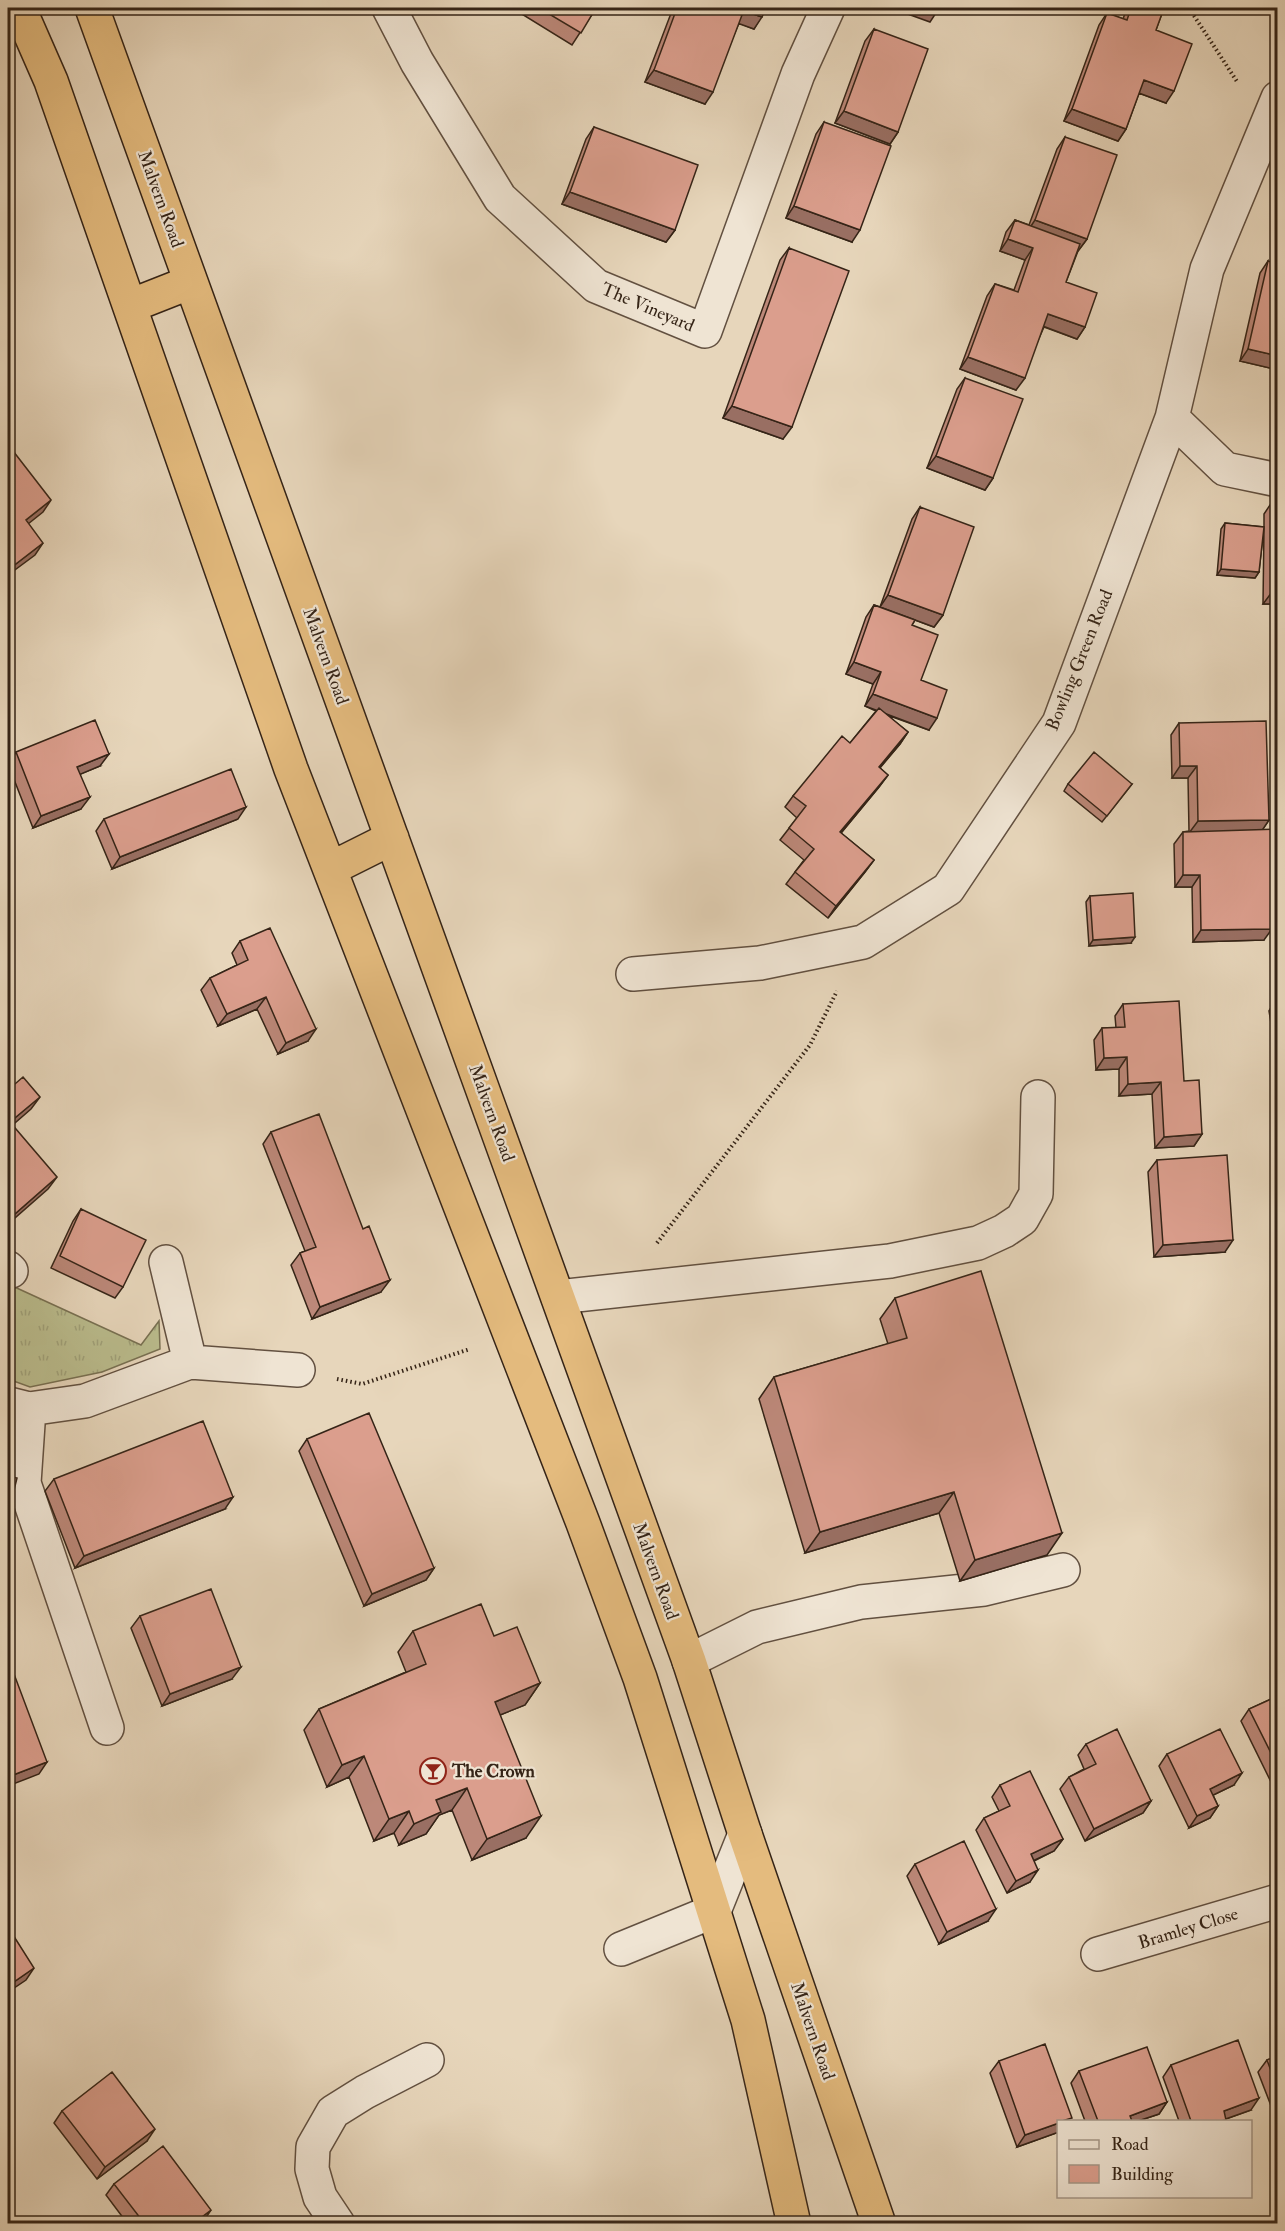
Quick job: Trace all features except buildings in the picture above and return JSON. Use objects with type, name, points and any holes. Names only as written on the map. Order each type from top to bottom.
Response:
[{"type":"highway","points":[[19,8],[51,81],[291,769],[583,1523],[640,1678],[748,2020],[794,2223]]},
{"type":"highway","name":"Malvern Road","points":[[92,8],[689,1661],[745,1834],[879,2223]]},
{"type":"highway","points":[[130,306],[191,282]]},
{"type":"highway","points":[[330,869],[392,838]]},
{"type":"highway","points":[[640,1678],[689,1661]]},
{"type":"street","name":"The Vineyard","points":[[389,8],[417,62],[500,198],[596,286],[705,331],[798,74],[828,8]]},
{"type":"street","name":"Bowling Green Road","points":[[633,974],[760,963],[863,942],[948,889],[1059,723],[1172,418],[1207,269],[1276,100]]},
{"type":"street","points":[[1172,418],[1225,469],[1278,480]]},
{"type":"street","points":[[558,1297],[890,1262],[978,1243],[1004,1231],[1022,1219],[1036,1194],[1038,1097]]},
{"type":"street","points":[[166,1262],[190,1362]]},
{"type":"street","points":[[107,1728],[24,1483],[19,1406],[84,1401],[190,1362],[298,1370]]},
{"type":"street","points":[[689,1661],[757,1627],[861,1602],[984,1589],[1063,1570]]},
{"type":"street","points":[[621,1948],[714,1911],[745,1834]]},
{"type":"street","name":"Bramley Close","points":[[1098,1954],[1278,1901]]},
{"type":"street","points":[[338,2223],[321,2197],[312,2169],[313,2147],[333,2112],[365,2092],[427,2060]]},
{"type":"path","points":[[1189,8],[1237,82],[1276,100]]},
{"type":"path","points":[[621,1290],[810,1044],[863,942]]},
{"type":"path","points":[[298,1370],[362,1384],[511,1336]]},
{"type":"green space","points":[[8,1284],[141,1345],[159,1321],[160,1349],[102,1372],[30,1387],[8,1379]]},
{"type":"place","name":"The Crown","points":[[433,1771]]}]
